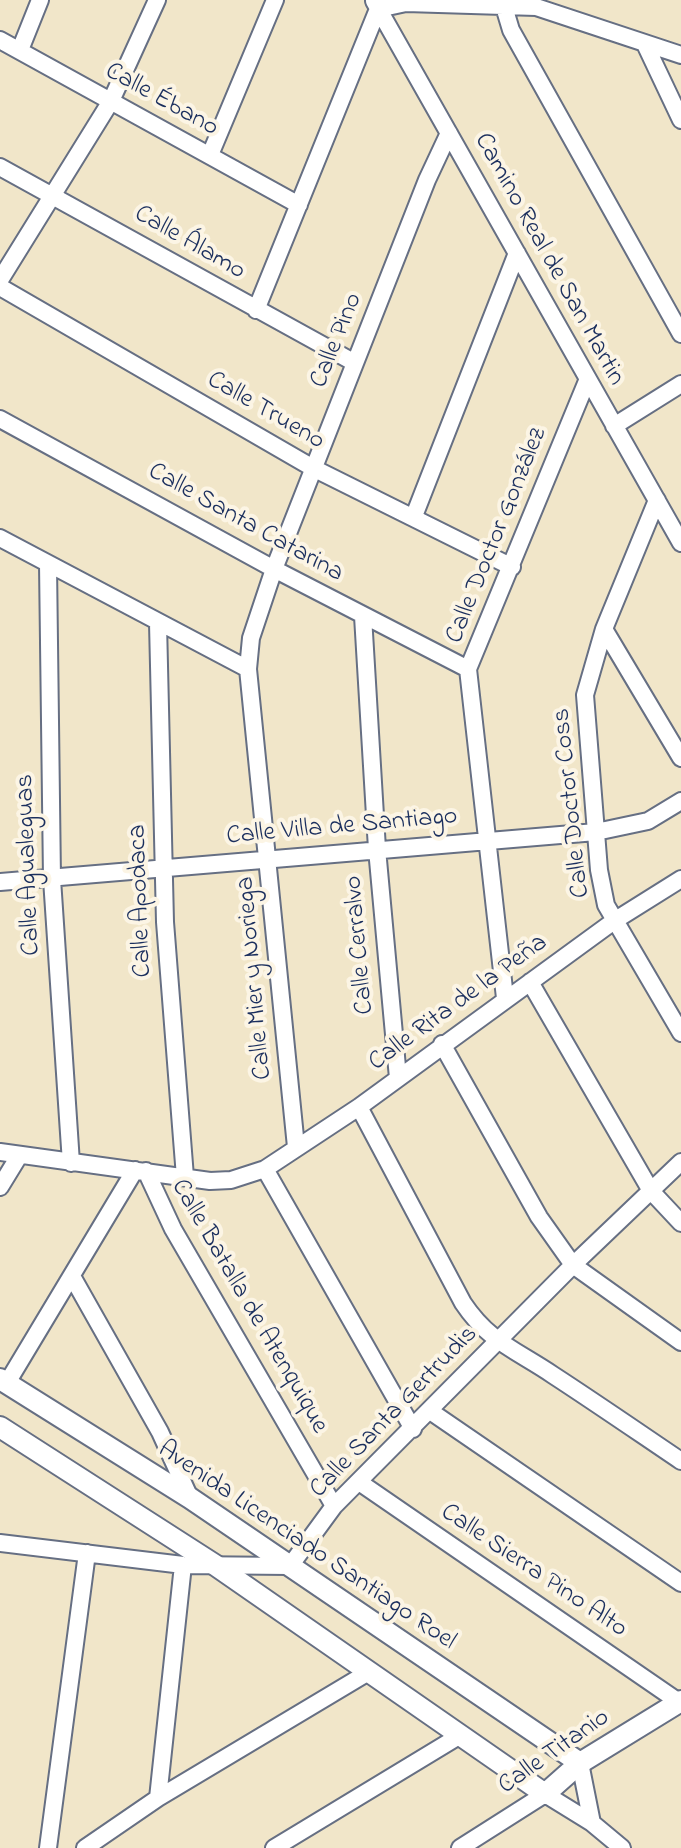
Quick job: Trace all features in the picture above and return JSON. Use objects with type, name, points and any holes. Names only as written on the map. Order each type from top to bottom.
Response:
[{"type":"street","points":[[20,50],[40,0]]},
{"type":"street","points":[[0,280],[111,101],[157,0]]},
{"type":"street","points":[[210,155],[275,0]]},
{"type":"street","points":[[502,3],[531,67],[681,334]]},
{"type":"street","points":[[256,310],[376,4],[502,3],[536,7],[681,55]]},
{"type":"street","name":"Camino Real de San Martin","points":[[376,4],[681,543]]},
{"type":"street","name":"Calle Ébano","points":[[0,40],[299,205]]},
{"type":"street","points":[[645,44],[681,120]]},
{"type":"street","name":"Calle Pino","points":[[274,569],[449,133]]},
{"type":"street","name":"Calle Álamo","points":[[0,167],[54,194],[355,363]]},
{"type":"street","points":[[414,516],[517,253]]},
{"type":"street","name":"Calle Trueno","points":[[0,287],[313,468],[512,567]]},
{"type":"street","name":"Calle Doctor González","points":[[505,998],[468,669],[587,381]]},
{"type":"street","points":[[614,426],[681,384]]},
{"type":"street","name":"Calle Santa Catarina","points":[[0,419],[274,569],[468,669]]},
{"type":"street","name":"Calle Doctor Coss","points":[[657,500],[604,629],[585,695],[602,888],[614,921],[681,1033]]},
{"type":"street","points":[[0,538],[248,669]]},
{"type":"street","name":"Calle Agualeguas","points":[[48,564],[52,879],[71,1163]]},
{"type":"street","name":"Calle Mier y Noriega","points":[[274,569],[253,628],[248,669],[296,1147]]},
{"type":"street","name":"Calle Cerralvo","points":[[363,616],[377,849],[398,1078]]},
{"type":"street","name":"Calle Apodaca","points":[[158,623],[170,1003],[185,1177]]},
{"type":"street","points":[[604,629],[681,758]]},
{"type":"street","name":"Calle Villa de Santiago","points":[[0,882],[596,832],[648,821],[681,801]]},
{"type":"street","name":"Calle Rita de la Peña","points":[[0,1152],[185,1177],[231,1180],[265,1169],[359,1107],[614,921],[681,879]]},
{"type":"street","points":[[530,982],[651,1191],[681,1223]]},
{"type":"street","points":[[442,1044],[539,1217],[573,1265],[681,1342]]},
{"type":"street","points":[[359,1107],[463,1303],[497,1342],[549,1372],[681,1461]]},
{"type":"street","points":[[0,1187],[19,1156]]},
{"type":"street","name":"Calle Santa Gertrudis","points":[[290,1566],[334,1506],[573,1265],[681,1162]]},
{"type":"street","points":[[265,1169],[413,1429]]},
{"type":"street","points":[[3,1381],[73,1278],[140,1170]]},
{"type":"street","name":"Calle Batalla de Atenquique","points":[[140,1170],[334,1506]]},
{"type":"street","points":[[73,1278],[160,1432],[190,1498]]},
{"type":"street","name":"Avenida Licenciado Santiago Roel","points":[[3,1381],[190,1498],[580,1763]]},
{"type":"street","points":[[430,1411],[681,1583]]},
{"type":"street","points":[[0,1427],[215,1565],[459,1736],[592,1823],[622,1848]]},
{"type":"street","name":"Calle Sierra Pino Alto","points":[[359,1482],[680,1701]]},
{"type":"street","points":[[0,1543],[183,1565],[290,1566]]},
{"type":"street","points":[[48,1848],[87,1553]]},
{"type":"street","points":[[158,1798],[183,1565]]},
{"type":"street","points":[[85,1848],[158,1798],[367,1673]]},
{"type":"street","name":"Calle Titanio","points":[[460,1848],[545,1794],[580,1763],[680,1701]]},
{"type":"street","points":[[274,1848],[459,1736]]},
{"type":"street","points":[[580,1763],[592,1823]]}]
